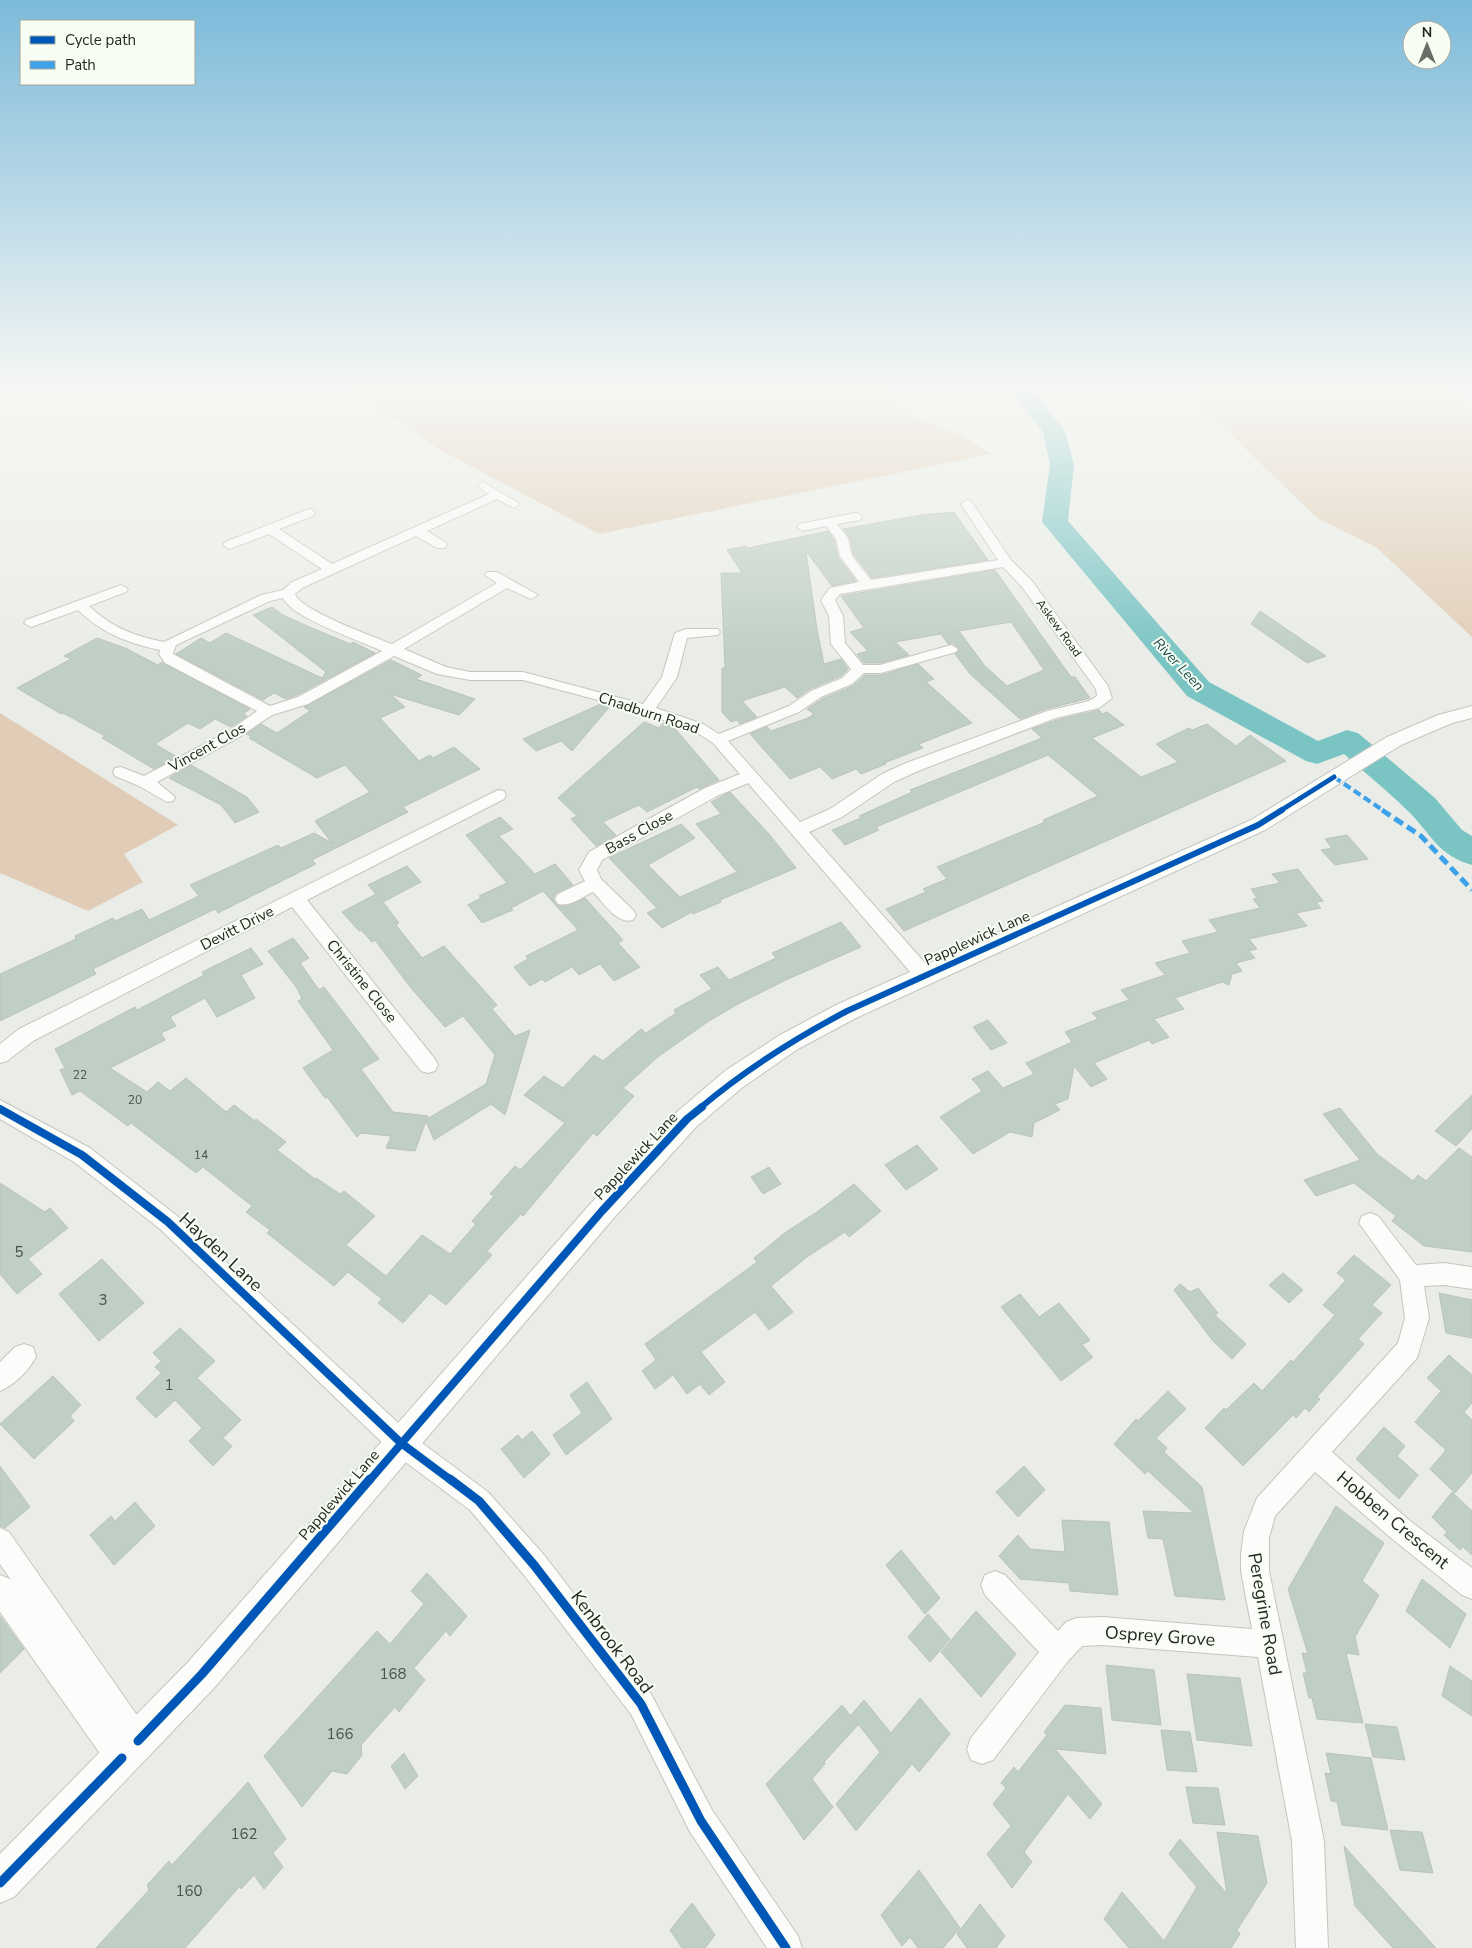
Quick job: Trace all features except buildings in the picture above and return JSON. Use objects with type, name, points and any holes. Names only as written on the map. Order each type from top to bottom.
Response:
[{"type":"street","points":[[483,486],[514,504]]},
{"type":"street","points":[[497,495],[297,585],[288,594],[266,598],[171,642],[167,647],[166,654],[170,660],[268,711],[298,705],[392,650],[452,612],[508,583]]},
{"type":"street","points":[[718,740],[794,709],[820,692],[847,681],[856,674],[858,669],[855,662],[838,644],[836,616],[828,600],[835,591],[1006,562],[967,504]]},
{"type":"street","points":[[229,545],[309,513]]},
{"type":"street","points":[[803,527],[856,517]]},
{"type":"street","points":[[830,522],[842,538],[846,556],[868,584]]},
{"type":"street","points":[[270,529],[331,569]]},
{"type":"street","points":[[417,531],[440,545]]},
{"type":"street","name":"Askew Road","points":[[797,830],[836,813],[888,778],[912,767],[1052,714],[1094,704],[1105,698],[1103,689],[1033,591],[1006,562]]},
{"type":"street","points":[[492,575],[531,595]]},
{"type":"street","points":[[30,623],[121,588]]},
{"type":"street","name":"Chadburn Road","points":[[288,594],[290,600],[311,615],[442,671],[470,676],[523,676],[698,727],[718,740],[924,976]]},
{"type":"street","points":[[80,605],[100,624],[114,633],[167,647]]},
{"type":"street","points":[[645,710],[659,696],[668,683],[675,663],[680,636],[686,633],[713,632]]},
{"type":"street","points":[[858,669],[881,669],[951,649]]},
{"type":"street","name":"Vincent Clos","points":[[145,782],[234,734],[268,711]]},
{"type":"street","name":"Papplewick Lane","points":[[0,1883],[202,1674],[602,1211],[687,1119],[734,1079],[789,1042],[847,1011],[1258,825],[1394,740],[1445,719],[1472,712]]},
{"type":"street","points":[[121,772],[145,782],[167,797]]},
{"type":"street","name":"Bass Close","points":[[595,883],[588,870],[595,856],[711,792],[750,776]]},
{"type":"street","name":"Devitt Drive","points":[[0,1055],[26,1035],[295,898],[472,801],[498,795]]},
{"type":"street","points":[[564,899],[595,883],[627,915]]},
{"type":"street","name":"Christine Close","points":[[295,898],[428,1065]]},
{"type":"street","name":"Hayden Lane","points":[[0,1108],[82,1155],[161,1216],[400,1443]]},
{"type":"street","name":"Peregrine Road","points":[[1314,1947],[1308,1841],[1255,1571],[1254,1543],[1259,1522],[1266,1507],[1316,1455],[1408,1350],[1417,1318],[1411,1276],[1370,1223]]},
{"type":"street","points":[[1411,1276],[1444,1274],[1472,1278]]},
{"type":"street","points":[[0,1379],[24,1356]]},
{"type":"street","name":"Kenbrook Road","points":[[400,1443],[480,1501],[534,1565],[635,1696],[701,1821],[786,1948]]},
{"type":"street","name":"Hobben Crescent","points":[[1316,1455],[1400,1529],[1472,1584]]},
{"type":"street","points":[[0,1541],[130,1750]]},
{"type":"street","points":[[995,1585],[1058,1651]]},
{"type":"street","points":[[0,1589],[130,1750]]},
{"type":"street","name":"Osprey Grove","points":[[982,1749],[1058,1651],[1076,1632],[1102,1630],[1270,1644]]},
{"type":"shaded area","points":[[491,477],[879,477],[599,534]]},
{"type":"shaded area","points":[[1274,477],[1472,477],[1472,637],[1377,548],[1317,518]]},
{"type":"shaded area","points":[[0,713],[178,825],[124,854],[143,882],[88,911],[0,873]]},
{"type":"waterway","name":"River Leen","points":[[1061,477],[1055,522],[1198,689],[1317,754],[1347,740],[1423,806],[1450,839],[1472,853]]},
{"type":"marked path","points":[[1334,777],[1421,836],[1472,890]]},
{"type":"cycle path","points":[[138,1741],[202,1674],[602,1211],[687,1119],[734,1079],[789,1042],[847,1011],[1258,825],[1334,777]]},
{"type":"cycle path","points":[[0,1109],[82,1155],[127,1188],[168,1222],[401,1443],[479,1501],[534,1565],[641,1704],[701,1821],[786,1948]]},
{"type":"cycle path","points":[[0,1883],[122,1758]]}]
